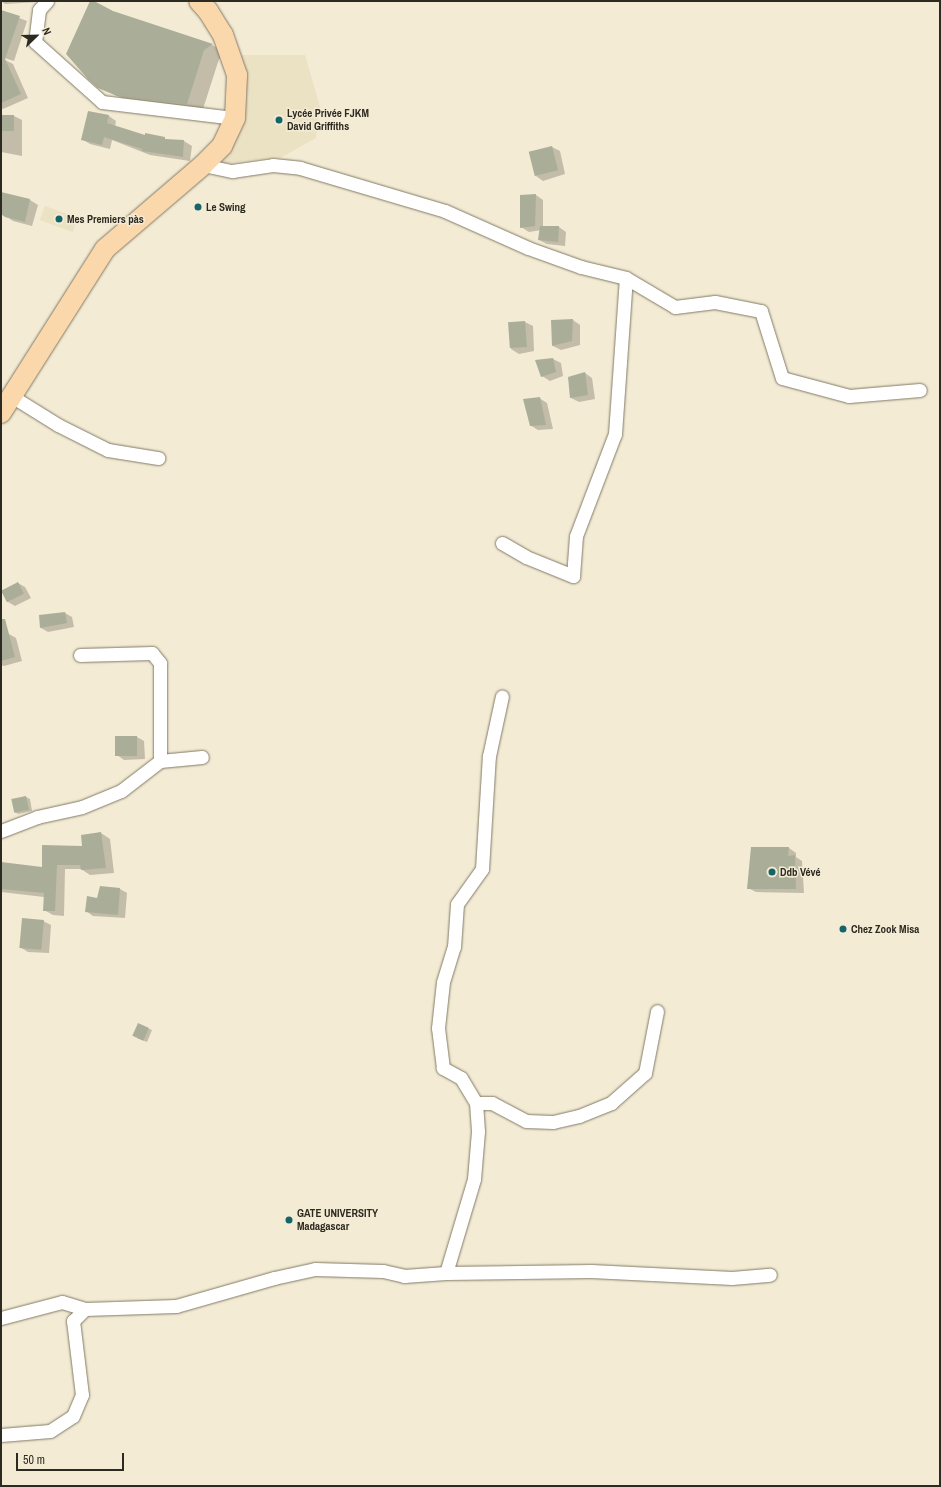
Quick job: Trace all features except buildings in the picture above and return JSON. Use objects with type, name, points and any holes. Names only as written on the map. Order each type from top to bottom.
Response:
[{"type":"main road","points":[[1,413],[13,397],[56,325],[105,249],[203,165],[222,146],[235,118],[237,75],[223,35],[200,1]]},
{"type":"street","points":[[47,1],[39,10],[35,42],[102,102],[235,118]]},
{"type":"street","points":[[203,165],[232,171],[273,166],[300,168],[446,211],[528,248],[581,266],[626,278],[675,307],[715,302],[761,311],[782,378],[849,396],[920,390]]},
{"type":"street","points":[[502,543],[526,557],[573,576],[576,536],[615,434],[626,278]]},
{"type":"street","points":[[13,397],[58,425],[108,450],[158,458]]},
{"type":"street","points":[[80,655],[152,653],[160,663],[160,761]]},
{"type":"street","points":[[446,1273],[474,1180],[478,1131],[476,1103],[461,1078],[443,1068],[438,1028],[443,982],[454,947],[457,904],[482,869],[488,756],[502,696]]},
{"type":"street","points":[[1,831],[37,817],[82,806],[121,791],[160,761],[202,757]]},
{"type":"street","points":[[476,1103],[492,1103],[526,1121],[553,1122],[579,1116],[611,1103],[645,1073],[657,1011]]},
{"type":"street","points":[[1,1318],[62,1302],[85,1309],[176,1306],[274,1278],[315,1269],[383,1271],[404,1276],[446,1273],[591,1271],[732,1278],[770,1275]]},
{"type":"street","points":[[1,1435],[50,1431],[73,1416],[82,1395],[73,1321],[85,1309]]},
{"type":"shaded area","name":"Lycée Privée FJKM David Griffiths","points":[[236,55],[305,55],[320,107],[316,138],[282,157],[221,164],[238,133]]},
{"type":"shaded area","name":"Mes Premiers pàs","points":[[45,206],[78,218],[73,232],[40,220]]},
{"type":"place","name":"Lycée Privée FJKM David Griffiths","points":[[279,120]]},
{"type":"place","name":"Le Swing","points":[[198,207]]},
{"type":"place","name":"Mes Premiers pàs","points":[[59,219]]},
{"type":"place","name":"Ddb Vévé","points":[[772,872]]},
{"type":"place","name":"Chez Zook Misa","points":[[843,929]]},
{"type":"place","name":"GATE UNIVERSITY Madagascar","points":[[289,1220]]}]
